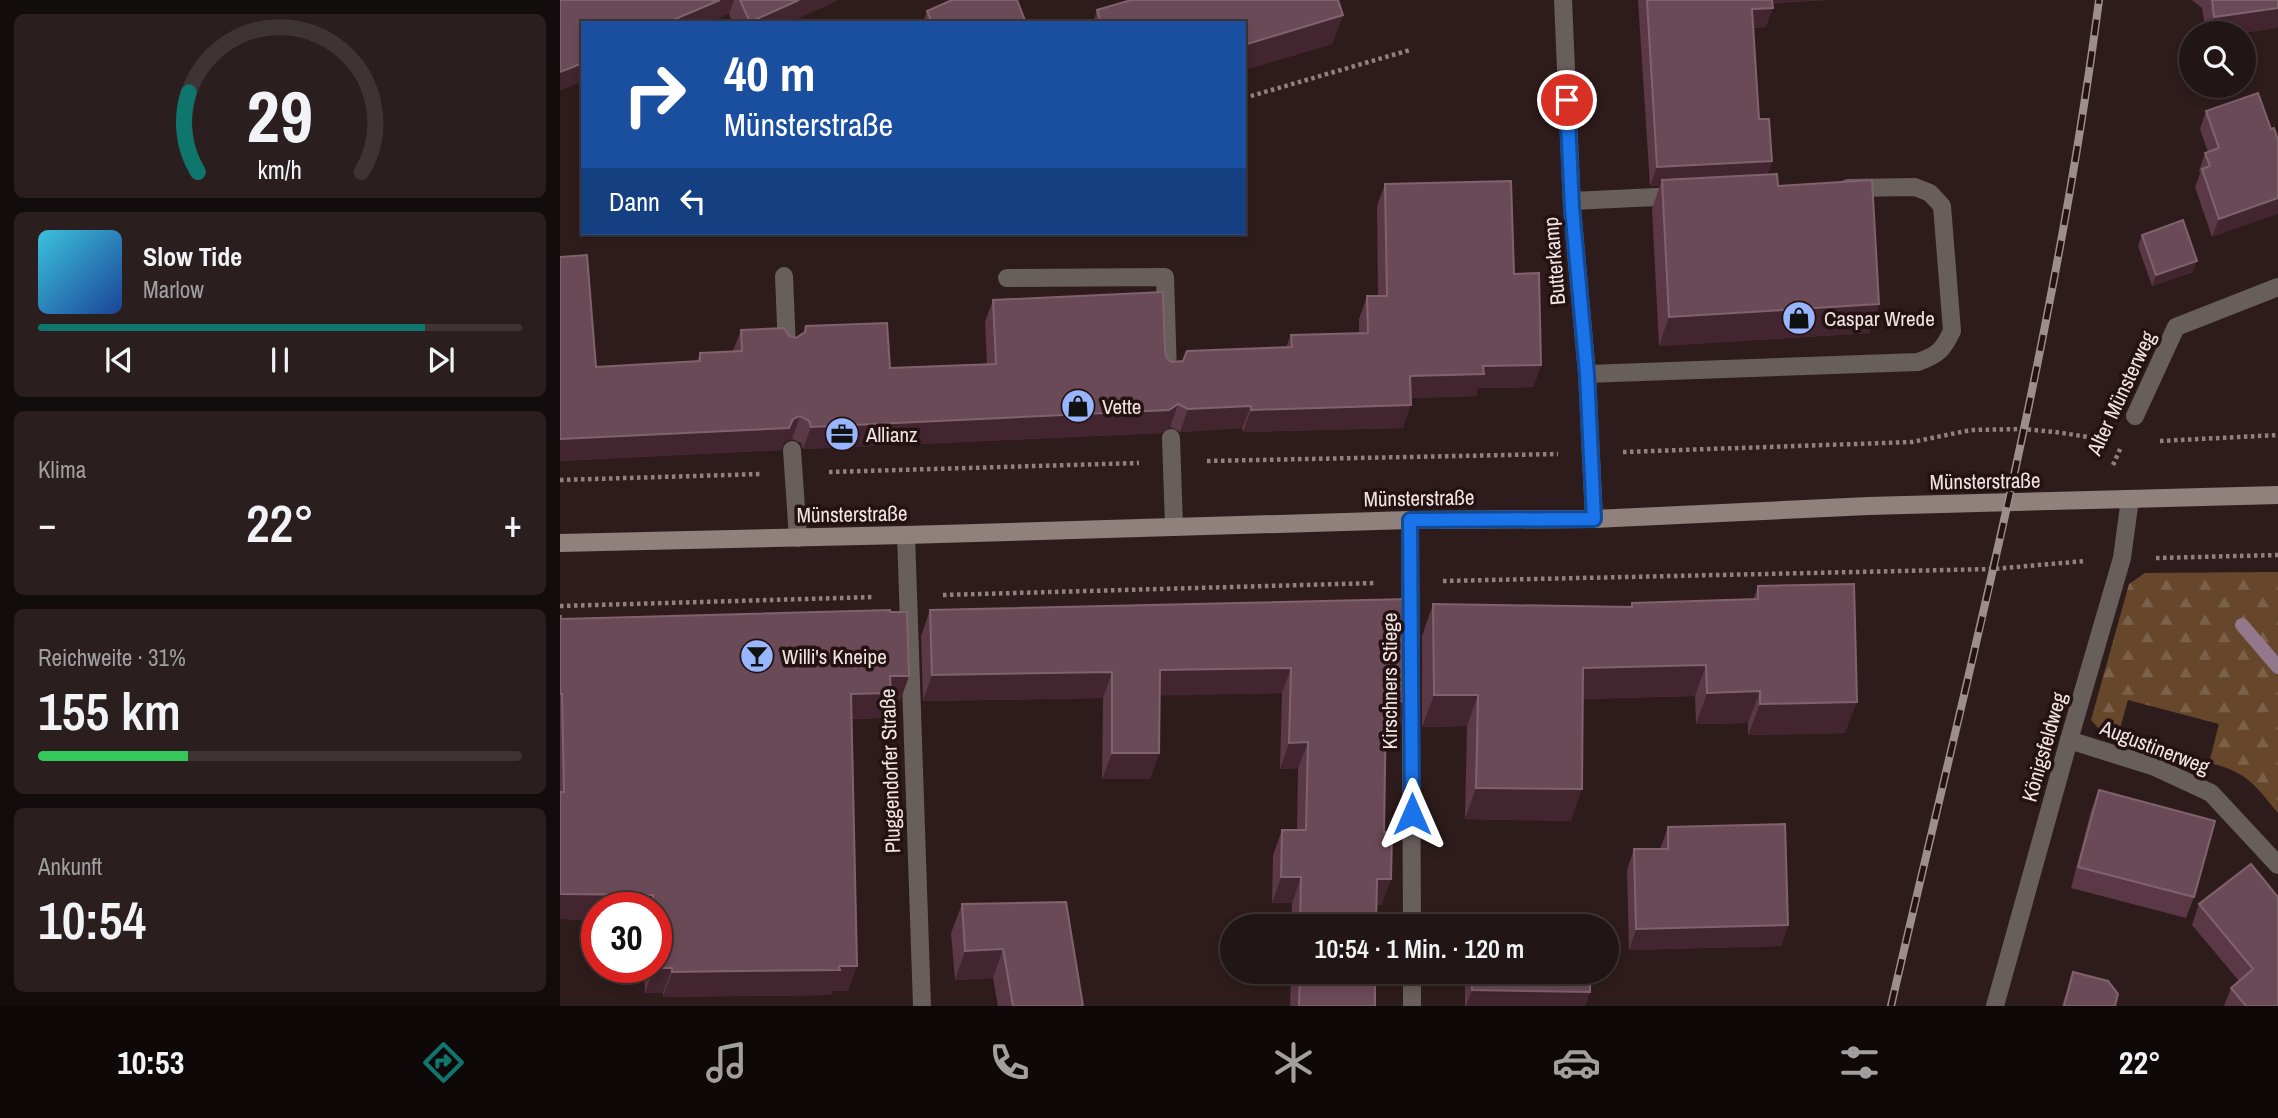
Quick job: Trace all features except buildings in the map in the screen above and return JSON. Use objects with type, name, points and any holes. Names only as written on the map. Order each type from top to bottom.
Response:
[{"type":"main road","name":"Münsterstraße","points":[[560,543],[1410,520],[1594,519],[1868,506],[2278,495]]},
{"type":"street","name":"Butterkamp","points":[[1563,0],[1572,201],[1587,374],[1594,519]]},
{"type":"street","points":[[1587,374],[1918,362],[1944,348],[1952,331],[1942,206],[1930,193],[1915,187],[1833,188]]},
{"type":"street","points":[[1572,201],[1696,195]]},
{"type":"street","points":[[784,276],[787,349]]},
{"type":"street","points":[[1007,278],[1165,277],[1168,374]]},
{"type":"street","name":"Alter Münsterweg","points":[[2136,416],[2176,327],[2278,287]]},
{"type":"street","points":[[1171,438],[1174,526]]},
{"type":"street","points":[[792,450],[797,538]]},
{"type":"street","name":"Königsfeldweg","points":[[1995,1006],[2122,558],[2130,499]]},
{"type":"street","name":"Kirschners Stiege","points":[[1410,520],[1412,914]]},
{"type":"street","name":"Pluggendorfer Straße","points":[[906,535],[922,1006]]},
{"type":"street","name":"Augustinerweg","points":[[2069,740],[2155,767],[2211,793],[2278,864]]},
{"type":"street","points":[[1412,984],[1412,1006]]},
{"type":"path","points":[[1246,98],[1410,50]]},
{"type":"path","name":"Alter Münsterweg","points":[[2096,501],[2136,416]]},
{"type":"path","points":[[560,480],[1912,442],[1971,430],[2055,432],[2123,442],[2278,435]]},
{"type":"green space","points":[[2278,572],[2278,813],[2249,780],[2232,770],[2209,763],[2219,724],[2128,700],[2117,739],[2101,731],[2091,720],[2129,584],[2145,573]]},
{"type":"waterway","points":[[2242,625],[2278,667]]},
{"type":"railway","points":[[1891,1006],[1979,631],[2034,380],[2081,127],[2099,0]]},
{"type":"place","name":"Caspar Wrede","points":[[1799,318]]},
{"type":"place","name":"Vette","points":[[1078,406]]},
{"type":"place","name":"Allianz","points":[[842,434]]},
{"type":"place","name":"Willi's Kneipe","points":[[757,656]]},
{"type":"route","points":[[1412,814],[1410,520],[1594,519],[1587,374],[1572,208],[1567,100]]}]
